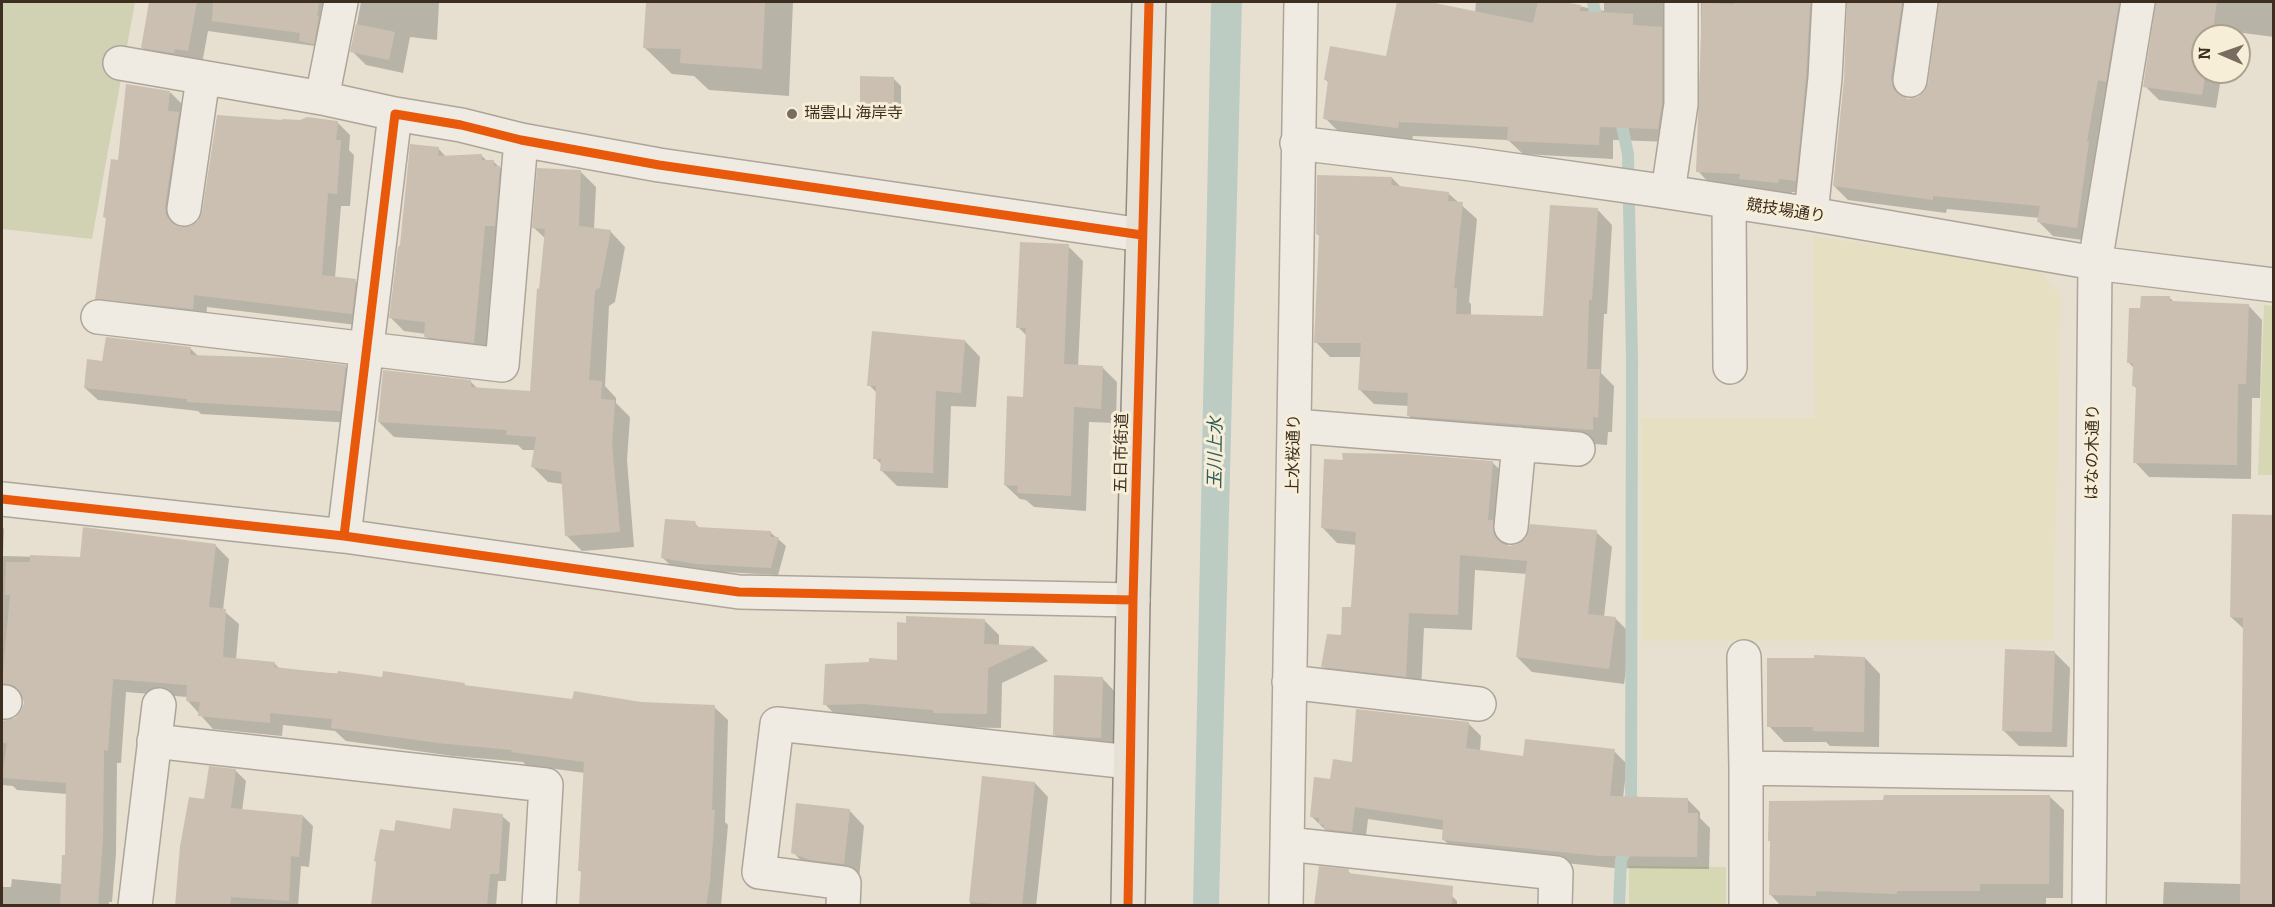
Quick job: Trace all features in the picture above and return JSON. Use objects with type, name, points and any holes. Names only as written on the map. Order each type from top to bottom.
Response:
[{"type":"main road","name":"五日市街道","points":[[1128,906],[1133,600],[1149,2]]},
{"type":"street","points":[[322,98],[341,2]]},
{"type":"street","name":"上水桜通り","points":[[1286,906],[1301,2]]},
{"type":"street","points":[[1661,191],[1681,104],[1682,2]]},
{"type":"street","points":[[1811,214],[1825,78],[1829,2]]},
{"type":"street","points":[[1910,80],[1921,2]]},
{"type":"street","name":"はなの木通り","points":[[2089,906],[2095,263],[2138,2]]},
{"type":"street","points":[[120,63],[322,98],[460,125],[521,140],[671,167],[1142,235]]},
{"type":"street","points":[[184,209],[203,78]]},
{"type":"street","points":[[344,536],[395,114]]},
{"type":"street","points":[[98,317],[502,365],[521,140]]},
{"type":"street","name":"競技場通り","points":[[1297,143],[1471,164],[1661,191],[1811,214],[2095,263],[2274,285]]},
{"type":"street","points":[[1729,202],[1730,367]]},
{"type":"street","points":[[1295,426],[1578,449]]},
{"type":"street","points":[[1511,527],[1519,444]]},
{"type":"street","points":[[2,499],[344,536],[739,592],[1133,600]]},
{"type":"street","points":[[1744,657],[1746,906]]},
{"type":"street","points":[[1289,682],[1479,704]]},
{"type":"street","points":[[135,906],[159,705]]},
{"type":"street","points":[[843,906],[844,883],[759,872],[777,724],[1130,762]]},
{"type":"street","points":[[154,741],[546,785],[538,906]]},
{"type":"street","points":[[1746,768],[2089,774]]},
{"type":"street","points":[[1287,844],[1556,873],[1555,906]]},
{"type":"shaded area","points":[[1813,236],[2039,268],[2061,298],[2053,641],[1642,641],[1641,418],[1815,418]]},
{"type":"green space","points":[[2,2],[135,2],[92,239],[2,229]]},
{"type":"green space","points":[[2264,305],[2273,306],[2273,475],[2258,475]]},
{"type":"green space","points":[[1629,866],[1726,867],[1726,905],[1629,905]]},
{"type":"water","name":"玉川上水","points":[[1211,2],[1242,2],[1219,905],[1193,906]]},
{"type":"building","points":[[149,2],[197,2],[188,51],[175,49],[174,53],[141,48]]},
{"type":"building","points":[[213,2],[319,2],[314,44],[299,41],[300,33],[212,21]]},
{"type":"building","points":[[646,2],[765,2],[762,69],[680,63],[681,49],[643,48]]},
{"type":"building","points":[[1397,2],[1430,2],[1533,23],[1538,2],[1564,2],[1581,5],[1580,11],[1633,14],[1633,25],[1662,27],[1662,103],[1658,129],[1600,127],[1599,145],[1507,141],[1508,127],[1399,122],[1398,128],[1323,119],[1328,80],[1324,80],[1330,46],[1386,56]]},
{"type":"building","points":[[1734,2],[1810,2],[1806,77],[1796,181],[1779,179],[1778,183],[1739,179],[1740,174],[1696,172],[1702,3],[1734,4]]},
{"type":"building","points":[[1847,2],[1902,2],[1891,78],[1893,88],[1898,94],[1908,99],[1918,97],[1924,92],[1928,83],[1939,2],[2119,2],[2106,82],[2098,80],[2087,141],[2089,141],[2077,228],[2037,222],[2040,206],[1933,196],[1933,200],[1833,186],[1844,79]]},
{"type":"building","points":[[2156,2],[2217,2],[2214,24],[2191,24],[2191,84],[2204,84],[2202,95],[2143,87]]},
{"type":"building","points":[[356,24],[395,32],[389,60],[350,52]]},
{"type":"building","points":[[860,76],[894,77],[894,107],[860,107]]},
{"type":"building","points":[[126,84],[170,91],[168,111],[179,112],[165,207],[166,215],[172,223],[181,227],[191,226],[198,221],[202,212],[217,115],[282,120],[300,120],[307,117],[338,121],[336,140],[341,140],[337,194],[328,193],[322,275],[356,279],[352,314],[194,295],[193,309],[95,299],[111,159],[118,160]]},
{"type":"building","points":[[410,144],[439,147],[438,156],[482,154],[482,160],[494,160],[494,166],[500,166],[495,226],[485,226],[474,343],[424,337],[425,322],[389,318],[400,245]]},
{"type":"building","points":[[537,168],[581,170],[579,226],[611,230],[600,287],[595,291],[589,380],[602,381],[601,399],[615,400],[612,444],[620,532],[565,536],[561,472],[531,467],[536,437],[506,435],[507,430],[378,422],[383,370],[471,380],[471,387],[530,391],[537,288],[539,289],[545,229],[532,228]]},
{"type":"building","points":[[1317,175],[1392,177],[1391,185],[1449,192],[1448,201],[1463,202],[1454,288],[1457,288],[1456,314],[1543,316],[1550,205],[1598,208],[1592,300],[1589,300],[1587,369],[1600,369],[1598,418],[1593,417],[1593,430],[1407,416],[1408,393],[1358,390],[1361,343],[1314,343],[1319,234],[1316,234]]},
{"type":"building","points":[[1020,242],[1069,244],[1064,364],[1103,366],[1101,409],[1074,407],[1071,496],[1017,493],[1018,486],[1004,485],[1007,396],[1023,397],[1026,328],[1016,328]]},
{"type":"building","points":[[2141,296],[2170,296],[2170,301],[2249,304],[2246,384],[2238,384],[2237,465],[2133,463],[2136,386],[2132,386],[2133,363],[2127,363],[2129,308],[2140,308]]},
{"type":"building","points":[[872,331],[965,340],[961,393],[936,391],[933,473],[880,471],[881,459],[873,459],[876,386],[867,386]]},
{"type":"building","points":[[106,337],[191,347],[190,355],[287,358],[346,365],[340,411],[187,402],[187,399],[84,388],[87,359],[102,361]]},
{"type":"building","points":[[1342,453],[1406,454],[1493,461],[1488,520],[1493,520],[1494,535],[1501,543],[1509,546],[1518,544],[1526,538],[1530,524],[1597,530],[1588,614],[1616,617],[1609,669],[1516,657],[1527,561],[1460,555],[1458,615],[1409,613],[1406,677],[1321,667],[1327,634],[1341,635],[1342,607],[1351,607],[1356,532],[1321,528],[1324,459],[1343,460]]},
{"type":"building","points":[[2232,514],[2274,515],[2274,906],[2240,906],[2243,618],[2230,617]]},
{"type":"building","points":[[665,519],[695,521],[697,527],[771,531],[770,537],[779,537],[771,568],[697,564],[661,558]]},
{"type":"building","points":[[83,527],[216,544],[209,607],[226,609],[223,657],[275,662],[274,667],[337,674],[338,671],[382,677],[383,671],[465,683],[464,685],[572,699],[574,691],[641,702],[715,705],[712,810],[715,810],[706,906],[579,906],[581,871],[578,871],[584,762],[511,752],[512,750],[438,743],[331,728],[332,719],[270,713],[270,723],[198,716],[200,702],[186,701],[187,685],[113,679],[108,751],[104,750],[103,840],[98,906],[60,906],[62,855],[65,855],[66,783],[2,778],[7,743],[2,743],[2,721],[15,718],[24,703],[21,693],[15,686],[2,683],[10,595],[5,595],[6,562],[30,562],[30,555],[80,557]]},
{"type":"building","points":[[906,616],[985,619],[984,644],[1035,646],[988,668],[987,714],[933,713],[933,710],[863,704],[823,705],[825,664],[869,662],[869,658],[897,660],[897,622],[906,623]]},
{"type":"building","points":[[2005,649],[2055,651],[2052,732],[2002,731]]},
{"type":"building","points":[[1814,655],[1865,657],[1864,732],[1813,731],[1813,727],[1767,727],[1767,658],[1814,658]]},
{"type":"building","points":[[1054,675],[1103,677],[1101,738],[1053,735]]},
{"type":"building","points":[[1356,709],[1469,722],[1466,748],[1523,756],[1525,739],[1615,749],[1610,796],[1688,798],[1688,813],[1698,813],[1697,857],[1600,856],[1442,840],[1443,820],[1355,807],[1352,832],[1324,829],[1324,825],[1319,824],[1319,818],[1310,817],[1314,777],[1330,779],[1333,759],[1352,762]]},
{"type":"building","points":[[209,766],[236,769],[231,808],[303,815],[299,857],[291,856],[289,901],[231,897],[230,906],[175,906],[180,846],[189,797],[204,799]]},
{"type":"building","points":[[982,776],[1035,782],[1022,906],[969,902]]},
{"type":"building","points":[[1884,795],[2050,795],[2049,884],[1980,884],[1980,891],[1897,891],[1897,894],[1816,891],[1816,896],[1769,895],[1769,801],[1883,800]]},
{"type":"building","points":[[796,803],[850,809],[844,864],[810,860],[791,853]]},
{"type":"building","points":[[453,808],[503,814],[499,874],[490,874],[487,906],[371,906],[376,862],[374,861],[380,829],[394,831],[396,820],[450,829]]},
{"type":"building","points":[[1319,866],[1349,869],[1348,873],[1453,886],[1452,906],[1314,906]]},
{"type":"waterway","points":[[1593,2],[1598,25]]},
{"type":"waterway","points":[[1619,112],[1628,154],[1632,360],[1631,811]]},
{"type":"waterway","points":[[1619,906],[1621,860],[1630,843]]},
{"type":"cycle path","points":[[1128,906],[1133,600],[1149,2]]},
{"type":"cycle path","points":[[344,536],[395,114],[659,165],[1142,235]]},
{"type":"cycle path","points":[[2,499],[344,536],[739,592],[1133,600]]},
{"type":"place","name":"瑞雲山 海岸寺","points":[[792,114]]}]
